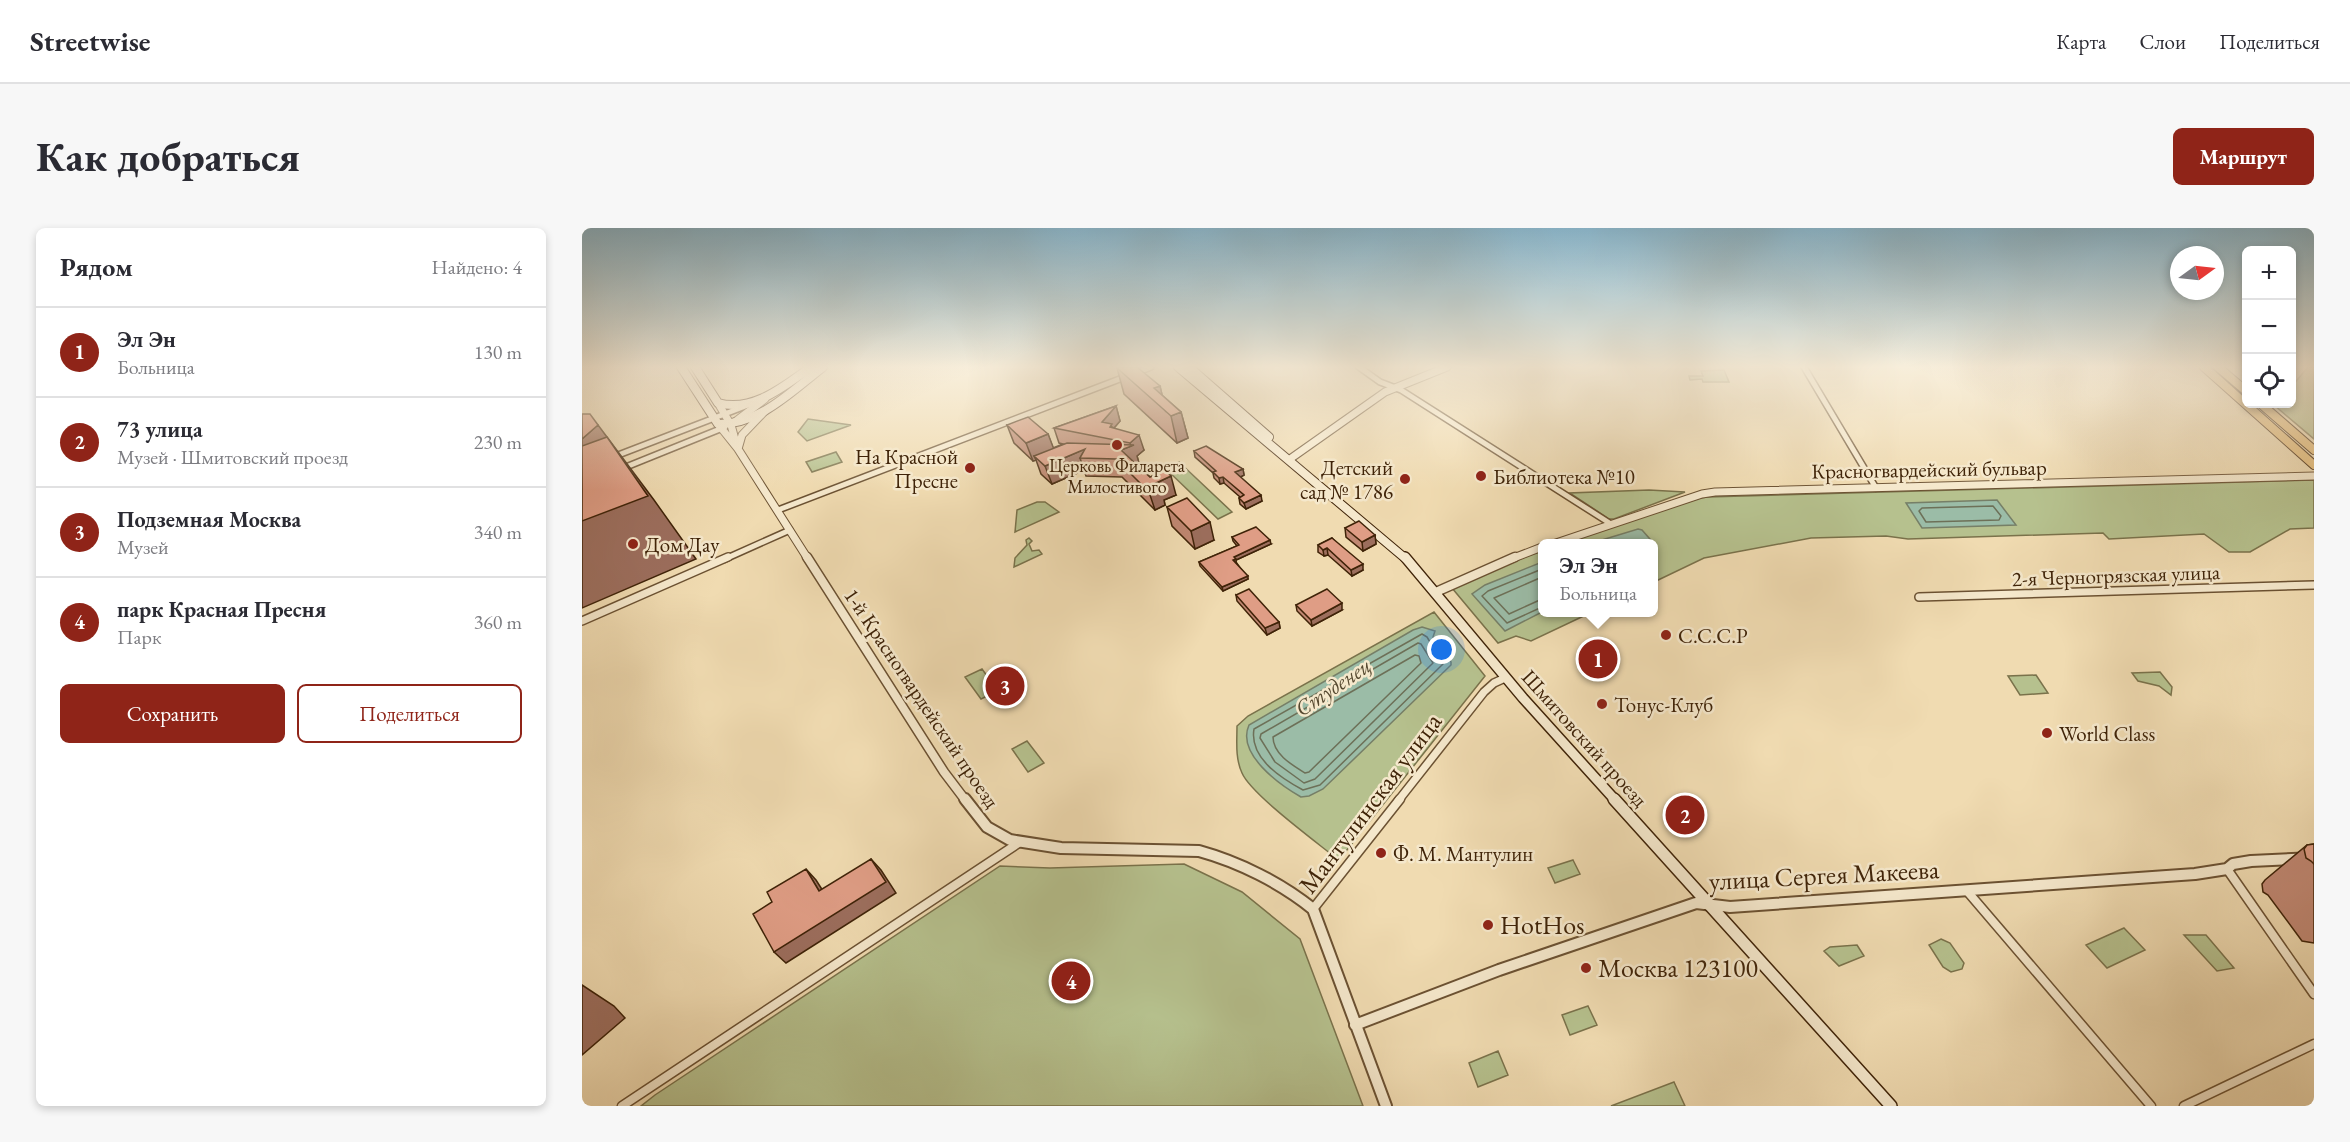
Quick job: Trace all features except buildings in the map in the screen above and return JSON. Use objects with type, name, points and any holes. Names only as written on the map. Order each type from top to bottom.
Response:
[{"type":"main road","name":"1-й Красногвардейский проезд","points":[[708,408],[720,426]]},
{"type":"main road","points":[[720,426],[731,425],[766,408]]},
{"type":"main road","name":"Шмитовский проезд","points":[[1228,408],[1405,556],[1505,678],[1891,1106]]},
{"type":"main road","name":"Шмитовский проезд","points":[[1238,408],[1290,459]]},
{"type":"main road","points":[[2250,408],[2314,465]]},
{"type":"main road","points":[[2266,408],[2314,450]]},
{"type":"street","name":"1-й Красногвардейский проезд","points":[[721,408],[731,425],[738,449]]},
{"type":"street","points":[[616,471],[720,426],[725,414],[739,408]]},
{"type":"street","points":[[731,425],[754,408]]},
{"type":"street","points":[[738,449],[739,441],[747,428],[769,408]]},
{"type":"street","points":[[778,510],[1044,408]]},
{"type":"street","points":[[1290,459],[1364,408]]},
{"type":"street","points":[[1427,408],[1611,524]]},
{"type":"street","points":[[1828,408],[1876,488]]},
{"type":"street","points":[[607,459],[720,426]]},
{"type":"street","name":"1-й Красногвардейский проезд","points":[[720,426],[778,510],[921,737],[975,815],[999,835],[1020,842],[1061,848],[1199,851],[1214,855],[1290,890],[1313,909]]},
{"type":"street","name":"Красногвардейский бульвар","points":[[1565,539],[1702,494],[2314,476]]},
{"type":"street","points":[[582,621],[790,530]]},
{"type":"street","points":[[1436,592],[1486,568],[1538,548]]},
{"type":"street","name":"2-я Черногрязская улица","points":[[1918,597],[2314,585]]},
{"type":"street","name":"Мантулинская улица","points":[[1386,1106],[1313,909],[1484,692],[1494,683],[1505,678]]},
{"type":"street","points":[[622,1106],[1020,842]]},
{"type":"street","name":"улица Сергея Макеева","points":[[1355,1024],[1688,904],[1706,903],[1730,907],[1966,891],[2195,874],[2251,861],[2314,858]]},
{"type":"street","points":[[2227,868],[2314,994]]},
{"type":"street","points":[[1966,891],[2151,1106]]},
{"type":"street","points":[[2184,1106],[2314,1044]]},
{"type":"shaded area","points":[[2278,408],[2296,408],[2314,408],[2314,439]]},
{"type":"shaded area","points":[[808,419],[851,425],[807,441],[798,432]]},
{"type":"shaded area","points":[[836,452],[842,462],[812,472],[806,462]]},
{"type":"shaded area","points":[[1179,462],[1232,512],[1218,519],[1165,468]]},
{"type":"shaded area","points":[[2314,480],[2314,528],[2290,529],[2250,552],[2229,552],[2204,534],[2109,539],[2103,533],[1908,539],[1886,536],[1811,538],[1704,558],[1658,580],[1658,539],[1577,539],[1694,499]]},
{"type":"shaded area","points":[[1649,490],[1685,492],[1614,519],[1609,519],[1570,493]]},
{"type":"shaded area","points":[[1037,502],[1045,502],[1059,512],[1015,532],[1017,510]]},
{"type":"shaded area","points":[[1029,538],[1032,541],[1029,544],[1032,551],[1039,550],[1042,554],[1014,567],[1015,558],[1027,545],[1026,540]]},
{"type":"shaded area","points":[[1538,552],[1538,617],[1582,617],[1531,641],[1516,636],[1498,643],[1452,588]]},
{"type":"shaded area","points":[[1434,612],[1485,676],[1343,855],[1336,858],[1284,817],[1248,782],[1238,761],[1237,726],[1248,716]]},
{"type":"shaded area","points":[[982,669],[998,691],[981,699],[965,677]]},
{"type":"shaded area","points":[[2160,672],[2172,687],[2171,695],[2159,686],[2138,681],[2132,673]]},
{"type":"shaded area","points":[[2036,675],[2048,693],[2020,695],[2008,676]]},
{"type":"shaded area","points":[[1027,741],[1044,763],[1028,772],[1012,749]]},
{"type":"shaded area","points":[[1573,860],[1580,874],[1555,883],[1548,868]]},
{"type":"shaded area","points":[[1184,864],[1242,892],[1300,939],[1363,1106],[641,1106],[1000,866],[1050,868]]},
{"type":"shaded area","points":[[2124,928],[2145,950],[2107,968],[2086,945]]},
{"type":"shaded area","points":[[2184,935],[2206,935],[2234,968],[2217,971]]},
{"type":"shaded area","points":[[1941,939],[1950,943],[1964,963],[1962,969],[1951,972],[1943,967],[1929,945]]},
{"type":"shaded area","points":[[1857,945],[1864,956],[1839,966],[1824,951],[1830,947]]},
{"type":"shaded area","points":[[1588,1006],[1597,1025],[1570,1035],[1562,1015]]},
{"type":"shaded area","points":[[1498,1051],[1508,1075],[1478,1087],[1469,1063]]},
{"type":"shaded area","points":[[1674,1082],[1685,1106],[1611,1106]]},
{"type":"water","points":[[1997,500],[2016,525],[1922,528],[1906,503]]},
{"type":"water","points":[[1638,529],[1642,530],[1650,539],[1605,539]]},
{"type":"water","points":[[1538,564],[1538,614],[1505,631],[1472,594],[1485,585]]},
{"type":"water","name":"Студенец","points":[[1422,627],[1435,631],[1433,637],[1451,665],[1323,789],[1301,797],[1282,785],[1262,767],[1249,747],[1247,736],[1249,725],[1413,630]]},
{"type":"place","name":"Церковь Филарета Милостивого","points":[[1117,445]]},
{"type":"place","name":"На Красной Пресне","points":[[970,468]]},
{"type":"place","name":"Библиотека №10","points":[[1481,476]]},
{"type":"place","name":"Детский сад № 1786","points":[[1405,479]]},
{"type":"place","name":"Дом Дау","points":[[633,544]]},
{"type":"place","name":"С.С.С.Р","points":[[1666,635]]},
{"type":"place","name":"Эл Эн","points":[[1598,659]]},
{"type":"place","name":"Подземная Москва","points":[[1005,686]]},
{"type":"place","name":"Тонус-Клуб","points":[[1602,704]]},
{"type":"place","name":"World Class","points":[[2047,733]]},
{"type":"place","name":"73 улица","points":[[1685,815]]},
{"type":"place","name":"Ф. М. Мантулин","points":[[1381,853]]},
{"type":"place","name":"HotHos","points":[[1488,925]]},
{"type":"place","name":"Москва 123100","points":[[1586,968]]},
{"type":"place","name":"парк Красная Пресня","points":[[1071,981]]}]
